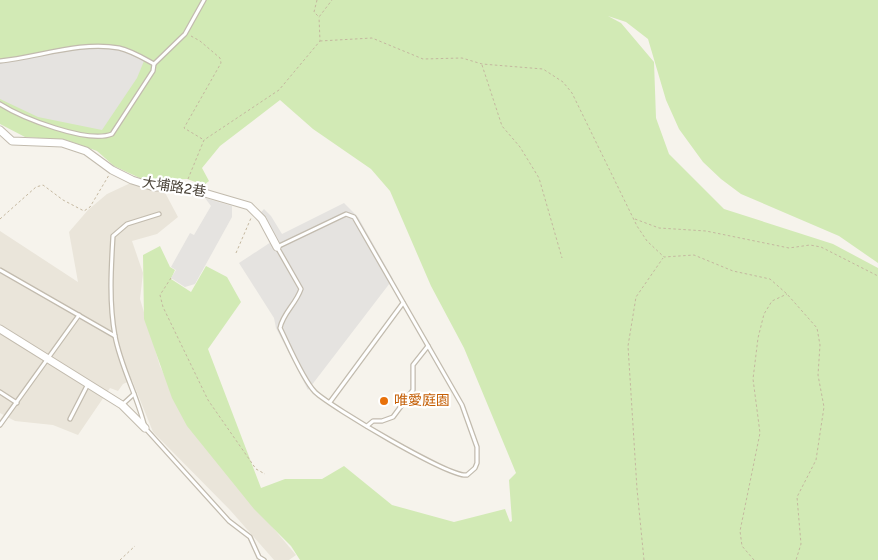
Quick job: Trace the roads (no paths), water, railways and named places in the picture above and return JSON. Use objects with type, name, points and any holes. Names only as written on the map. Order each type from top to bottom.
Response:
[{"type":"street","name":"大埔路2巷","points":[[0,130],[12,140],[62,143],[86,151],[112,170],[132,180],[154,187],[184,187],[238,202],[256,211],[277,247]]},
{"type":"street","points":[[0,329],[122,405],[145,428]]},
{"type":"lane","points":[[0,104],[29,120],[104,137],[112,134],[153,71],[154,64],[185,34],[195,12],[204,0]]},
{"type":"lane","points":[[0,61],[96,47],[119,48],[137,54],[154,64]]},
{"type":"lane","points":[[159,214],[127,224],[113,236],[110,289],[115,337],[142,412],[145,428],[229,521],[250,537],[259,557],[264,560]]},
{"type":"lane","points":[[346,214],[354,217],[403,303],[462,405],[470,425],[477,448],[478,463],[467,475],[455,474],[368,426],[330,402],[310,385],[280,328],[282,319],[298,297],[301,289],[277,247],[346,214]]},
{"type":"lane","points":[[0,270],[115,337]]},
{"type":"lane","points":[[330,402],[403,303]]},
{"type":"lane","points":[[0,425],[78,315]]},
{"type":"lane","points":[[368,426],[373,421],[382,422],[393,416],[413,390],[413,366],[428,346]]},
{"type":"lane","points":[[70,419],[88,384]]},
{"type":"lane","points":[[0,392],[17,403]]},
{"type":"lane","points":[[122,405],[134,394]]},
{"type":"place","name":"唯愛庭園","points":[[384,401]]}]
